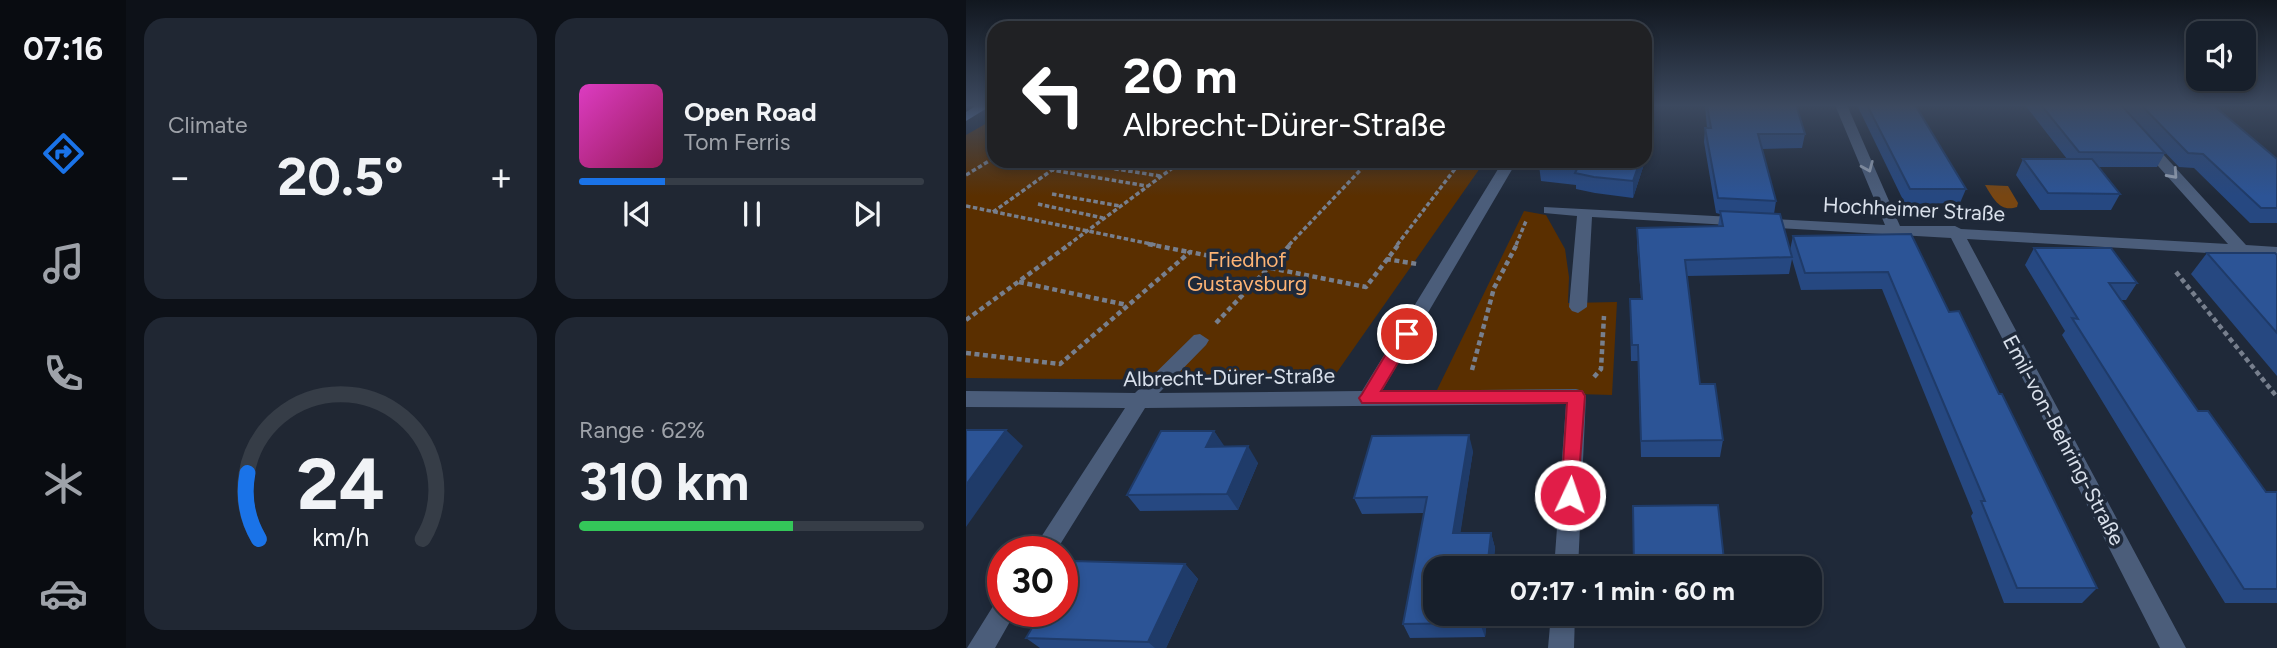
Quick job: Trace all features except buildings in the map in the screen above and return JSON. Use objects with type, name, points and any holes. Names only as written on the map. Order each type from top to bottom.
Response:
[{"type":"street","points":[[1854,135],[1894,229]]},
{"type":"street","points":[[2139,136],[2241,249]]},
{"type":"street","points":[[1368,398],[1506,168]]},
{"type":"street","name":"Hochheimer Straße","points":[[1549,210],[1955,231],[2277,252]]},
{"type":"street","points":[[1578,307],[1585,212]]},
{"type":"street","name":"Emil-von-Behring-Straße","points":[[1955,231],[2173,648]]},
{"type":"street","points":[[1053,536],[1140,401],[1200,340]]},
{"type":"street","points":[[1567,556],[1576,396]]},
{"type":"street","name":"Albrecht-Dürer-Straße","points":[[966,399],[1140,401],[1576,396]]},
{"type":"street","points":[[1561,648],[1562,626]]},
{"type":"street","points":[[980,648],[994,627]]},
{"type":"path","points":[[966,175],[987,162]]},
{"type":"path","points":[[993,212],[1055,168]]},
{"type":"path","points":[[1108,168],[1161,177]]},
{"type":"path","points":[[966,320],[1173,168]]},
{"type":"path","points":[[1200,340],[1364,168]]},
{"type":"path","points":[[966,206],[1366,287],[1456,168]]},
{"type":"path","points":[[1052,170],[1148,187]]},
{"type":"path","points":[[1052,194],[1120,207]]},
{"type":"path","points":[[1038,204],[1104,219]]},
{"type":"path","points":[[1465,397],[1494,288],[1513,254],[1527,217]]},
{"type":"path","points":[[2153,245],[2277,397]]},
{"type":"path","points":[[966,353],[1060,364],[1190,252]]},
{"type":"path","points":[[1018,282],[1127,305]]},
{"type":"path","points":[[1576,396],[1601,369],[1604,310],[1578,307]]},
{"type":"green space","name":"Friedhof Gustavsburg","points":[[966,135],[987,135],[987,168],[1480,168],[1335,375],[1300,381],[966,378]]},
{"type":"green space","points":[[1524,211],[1546,215],[1565,249],[1569,277],[1568,303],[1617,302],[1612,395],[1437,390]]},
{"type":"shaded area","points":[[1985,185],[2008,186],[2018,203],[2017,207],[2002,206]]},
{"type":"route","points":[[1407,334],[1368,398],[1576,396],[1570,495]]}]
